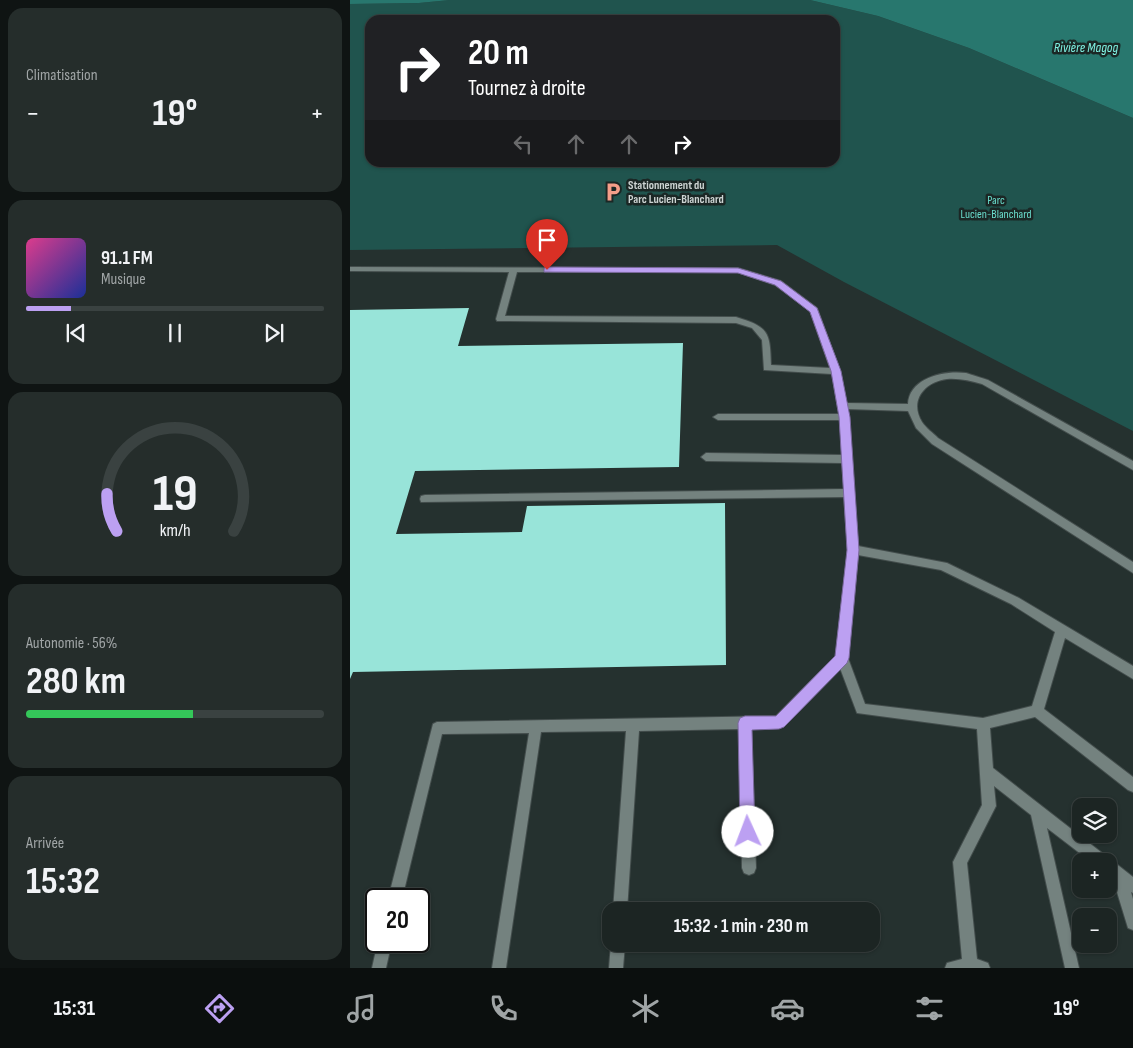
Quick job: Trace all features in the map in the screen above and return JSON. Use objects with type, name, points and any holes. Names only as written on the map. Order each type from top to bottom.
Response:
[{"type":"lane","points":[[350,269],[738,270],[778,283],[814,310],[836,371],[843,411],[853,550],[842,658],[861,709],[984,724],[1037,711]]},
{"type":"lane","points":[[514,269],[500,319],[736,320],[754,326],[766,340],[767,368],[836,371]]},
{"type":"lane","points":[[1133,466],[985,382],[971,376],[953,376],[925,381],[917,388],[913,397],[916,422],[923,432],[935,442],[1133,568]]},
{"type":"lane","points":[[718,417],[913,408]]},
{"type":"lane","points":[[706,457],[847,459]]},
{"type":"lane","points":[[425,499],[850,493]]},
{"type":"lane","points":[[853,550],[943,566],[1015,600],[1133,673]]},
{"type":"lane","points":[[1037,711],[1062,629]]},
{"type":"lane","points":[[398,888],[437,728],[779,722],[842,658]]},
{"type":"lane","points":[[1037,711],[1133,784]]},
{"type":"lane","points":[[745,723],[749,868]]},
{"type":"lane","points":[[621,902],[632,724]]},
{"type":"lane","points":[[952,968],[977,966],[960,862],[989,806],[984,724]]},
{"type":"lane","points":[[499,968],[536,726]]},
{"type":"lane","points":[[987,772],[1091,853]]},
{"type":"lane","points":[[1036,811],[1072,968]]},
{"type":"lane","points":[[1117,873],[1133,886]]},
{"type":"lane","points":[[1117,879],[1133,923]]},
{"type":"lane","points":[[616,968],[617,952]]},
{"type":"lane","points":[[378,968],[382,953]]},
{"type":"green space","name":"Parc Lucien-Blanchard","points":[[450,0],[810,0],[878,16],[969,48],[1133,118],[1133,431],[844,282],[777,245],[350,250],[350,4],[419,3]]},
{"type":"water","points":[[350,0],[450,0],[419,3],[350,4]]},
{"type":"water","name":"Rivière Magog","points":[[810,0],[1133,0],[1133,118],[969,48],[878,16]]},
{"type":"building","points":[[469,308],[458,346],[683,343],[679,467],[415,471],[396,534],[522,532],[527,506],[725,503],[726,665],[353,672],[350,679],[350,310]]},
{"type":"place","name":"Stationnement du Parc Lucien-Blanchard","points":[[613,192]]},
{"type":"route","points":[[547,270],[738,270],[778,283],[814,310],[836,371],[844,417],[853,550],[842,658],[779,722],[745,723],[748,832]]}]
